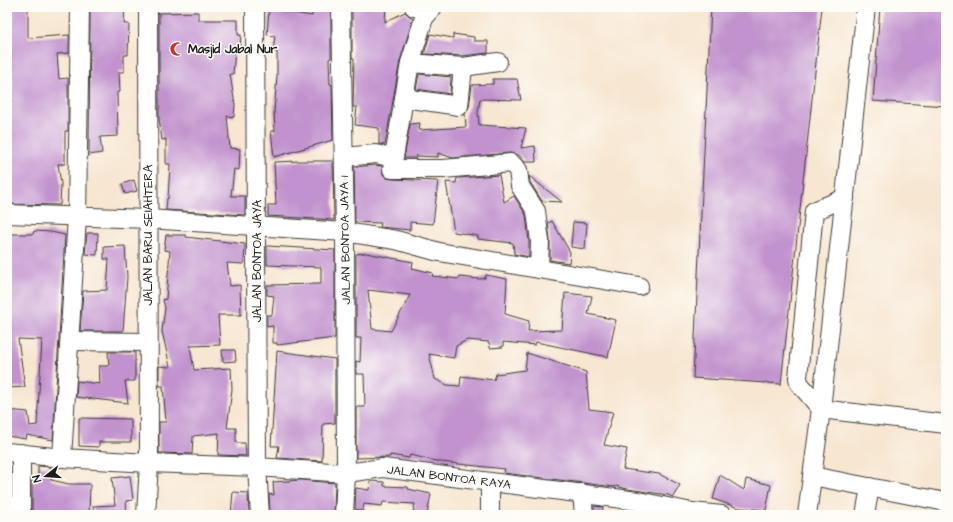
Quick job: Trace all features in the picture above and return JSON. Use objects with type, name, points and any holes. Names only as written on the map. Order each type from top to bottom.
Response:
[{"type":"street","points":[[62,458],[77,217],[80,7]]},
{"type":"street","name":"JALAN BARU SEIAHTERA","points":[[146,515],[149,464],[148,7]]},
{"type":"street","name":"JALAN BONTOA JAYA","points":[[255,7],[257,467],[260,515]]},
{"type":"street","name":"JALAN BONTOA JAYA 1","points":[[341,7],[345,232],[346,473],[344,515]]},
{"type":"street","points":[[810,514],[812,476],[821,409],[866,7]]},
{"type":"street","points":[[426,8],[410,63],[392,169],[443,169],[511,162],[518,170],[520,186],[536,211],[540,241],[539,269]]},
{"type":"street","points":[[410,63],[463,67],[498,62]]},
{"type":"street","points":[[404,98],[459,106],[463,67]]},
{"type":"street","points":[[344,157],[376,154],[393,158]]},
{"type":"street","points":[[845,198],[814,211],[798,378],[799,383],[821,409],[946,424]]},
{"type":"street","points":[[7,214],[148,219],[345,232],[396,240],[439,252],[639,286]]},
{"type":"street","points":[[70,341],[148,342]]},
{"type":"street","points":[[14,453],[21,515]]},
{"type":"street","name":"JALAN BONTOA RAYA","points":[[14,453],[149,464],[257,467],[346,473],[383,468],[582,493],[722,515]]},
{"type":"street","points":[[812,476],[946,502]]},
{"type":"street","points":[[490,482],[490,515]]},
{"type":"street","points":[[865,515],[870,487]]},
{"type":"street","points":[[582,493],[584,515]]},
{"type":"building","points":[[10,7],[28,7],[28,38],[69,35],[69,53],[57,54],[59,79],[68,78],[68,131],[65,131],[65,164],[58,164],[61,184],[60,205],[7,204],[8,102],[11,102],[13,77],[11,77],[11,52],[7,52],[7,41],[10,41]]},
{"type":"building","points":[[90,7],[125,7],[124,24],[129,24],[128,55],[124,55],[124,72],[119,72],[120,92],[117,92],[118,136],[100,137],[102,153],[89,155]]},
{"type":"building","points":[[352,7],[386,7],[385,22],[405,12],[413,19],[400,61],[385,145],[379,144],[379,128],[355,125],[357,107],[353,107],[354,58],[352,58]]},
{"type":"building","points":[[711,7],[822,7],[781,384],[693,378]]},
{"type":"building","points":[[880,7],[946,7],[946,106],[873,101]]},
{"type":"building","points":[[313,8],[331,8],[331,58],[329,59],[330,84],[332,85],[333,140],[274,157],[271,131],[275,131],[274,111],[277,76],[277,52],[273,51],[275,36],[267,35],[269,9],[312,16]]},
{"type":"building","points":[[198,12],[198,20],[238,20],[238,35],[241,35],[240,49],[235,50],[233,74],[230,74],[235,105],[234,117],[227,116],[230,148],[240,149],[239,170],[234,169],[231,196],[245,196],[245,215],[166,210],[170,164],[166,164],[166,139],[162,140],[159,118],[159,13]]},
{"type":"building","points":[[430,34],[453,38],[453,34],[474,37],[474,41],[488,41],[488,53],[463,56],[424,54]]},
{"type":"building","points":[[419,74],[451,77],[450,94],[416,89]]},
{"type":"building","points":[[493,79],[517,79],[521,100],[480,99],[478,112],[479,125],[526,128],[521,148],[535,146],[536,162],[525,162],[519,155],[510,153],[453,158],[438,153],[438,157],[416,156],[417,158],[404,158],[410,124],[420,123],[419,130],[466,127],[465,114],[469,107],[472,85],[493,84]]},
{"type":"building","points":[[333,161],[334,220],[268,216],[268,205],[276,205],[274,162]]},
{"type":"building","points":[[375,165],[382,166],[383,174],[386,178],[438,181],[433,224],[410,222],[410,230],[380,227],[381,223],[355,222],[354,167]]},
{"type":"building","points":[[499,175],[504,202],[514,196],[526,215],[529,257],[514,254],[513,243],[478,239],[478,236],[454,232],[446,182],[456,183],[457,178]]},
{"type":"building","points":[[529,176],[562,202],[542,201],[530,182]]},
{"type":"building","points":[[134,180],[137,191],[125,194],[122,184]]},
{"type":"building","points":[[552,221],[570,252],[569,263],[550,260],[548,223]]},
{"type":"building","points":[[573,222],[587,223],[585,249],[571,247]]},
{"type":"building","points":[[34,231],[65,235],[53,440],[27,435],[26,439],[7,436],[7,410],[28,412],[30,426],[37,425],[42,340],[18,339],[25,387],[7,388],[7,234],[33,234]]},
{"type":"building","points":[[87,233],[98,233],[97,255],[85,254]]},
{"type":"building","points":[[166,235],[186,235],[186,237],[245,244],[244,264],[227,263],[230,286],[240,285],[241,315],[218,315],[220,345],[190,346],[194,370],[231,368],[232,389],[227,428],[236,428],[236,443],[245,443],[246,456],[218,455],[219,433],[193,436],[192,454],[159,453],[159,422],[166,422],[163,386],[159,386],[159,366],[170,367],[162,331],[165,308],[163,300],[166,299],[170,251],[164,250]]},
{"type":"building","points":[[125,246],[127,277],[123,331],[80,331],[83,291],[107,290],[109,259],[104,259],[104,247]]},
{"type":"building","points":[[267,246],[335,250],[335,338],[277,345],[277,343],[273,343],[273,326],[267,327],[267,315],[272,315],[274,296],[267,295],[267,285],[321,284],[321,267],[267,265]]},
{"type":"building","points":[[366,253],[413,262],[412,268],[433,273],[432,276],[459,279],[460,277],[480,279],[485,278],[486,275],[507,279],[505,314],[529,321],[528,331],[562,330],[565,293],[592,296],[588,314],[616,320],[608,357],[536,342],[535,345],[503,342],[503,347],[490,348],[489,342],[467,340],[456,346],[454,358],[429,354],[435,379],[447,385],[460,386],[461,376],[494,380],[496,374],[525,370],[527,353],[586,372],[589,409],[613,412],[604,445],[627,449],[623,469],[659,474],[680,485],[673,497],[616,486],[504,473],[505,469],[441,462],[410,455],[409,458],[390,455],[390,457],[356,458],[356,407],[365,407],[364,374],[356,374],[356,361],[360,362],[361,338],[356,338],[356,254]],"holes":[[[368,290],[410,295],[391,331],[372,329]]]},
{"type":"building","points":[[222,350],[235,350],[236,361],[223,362]]},
{"type":"building","points":[[277,351],[335,359],[335,423],[323,424],[322,461],[277,458],[279,446],[271,446]]},
{"type":"building","points":[[108,352],[135,352],[135,381],[125,381],[128,403],[76,397],[77,381],[100,384],[99,366],[109,366]]},
{"type":"building","points":[[79,418],[131,419],[131,442],[99,442],[99,447],[79,446]]},
{"type":"building","points":[[38,466],[51,467],[51,480],[69,484],[90,484],[89,515],[32,515],[32,481],[38,482]]},
{"type":"building","points":[[720,475],[744,490],[746,479],[771,485],[766,510],[739,508],[713,499]]},
{"type":"building","points":[[130,476],[133,500],[126,501],[127,515],[94,515],[93,506],[115,505],[112,478]]},
{"type":"building","points":[[301,480],[335,483],[334,515],[270,515],[269,494],[274,495],[273,482]]},
{"type":"building","points":[[370,481],[384,482],[384,486],[408,487],[408,489],[431,494],[427,515],[412,515],[415,504],[383,502],[382,506],[364,504],[363,511],[355,509],[356,488],[369,490]]},
{"type":"building","points":[[10,483],[10,502],[7,502],[7,484]]},
{"type":"building","points":[[233,492],[248,493],[249,515],[231,515]]},
{"type":"building","points":[[594,506],[603,507],[602,515],[594,515]]},
{"type":"place","name":"Masjid Jabal Nur","points":[[177,49]]}]
